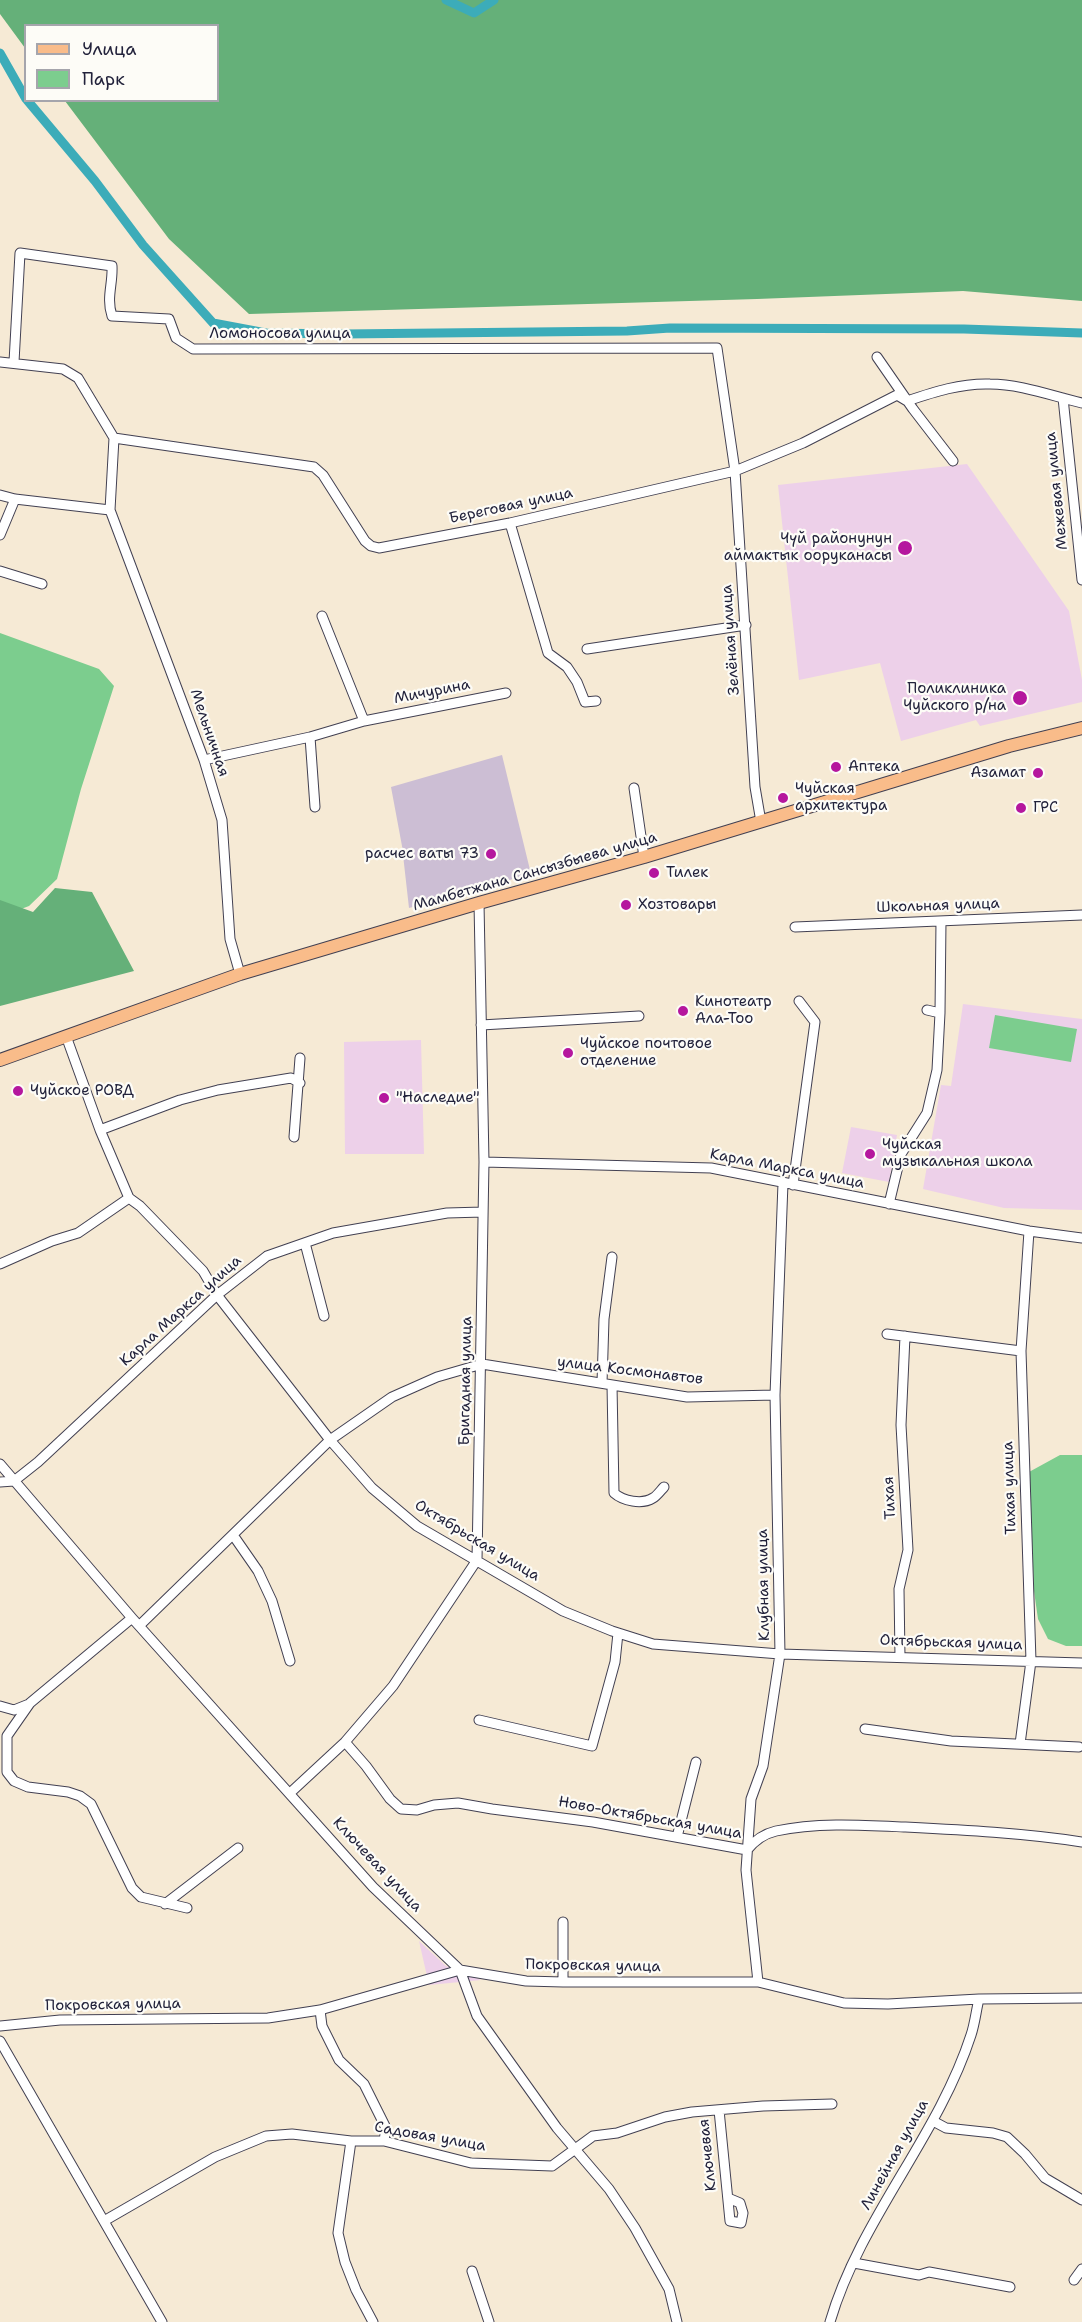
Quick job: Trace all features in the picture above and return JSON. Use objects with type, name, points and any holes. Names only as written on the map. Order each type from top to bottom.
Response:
[{"type":"main road","name":"Мамбетжана Сансызбыева улица","points":[[0,1060],[240,974],[644,857],[1009,746],[1082,728]]},
{"type":"street","name":"Ломоносова улица","points":[[14,362],[20,253],[112,266],[113,276],[107,303],[112,316],[170,319],[176,338],[193,349],[717,348]]},
{"type":"street","name":"Зелёная улица","points":[[717,348],[735,471],[755,787],[761,822]]},
{"type":"street","points":[[877,357],[953,461]]},
{"type":"street","points":[[0,362],[63,369],[78,378],[114,438]]},
{"type":"street","name":"Береговая улица","points":[[114,438],[314,467],[323,475],[365,541],[379,548],[510,523],[735,471],[803,444],[897,395],[907,401],[934,392],[992,383],[1082,403]]},
{"type":"street","name":"Межевая улица","points":[[1063,398],[1082,580]]},
{"type":"street","name":"Мельничная","points":[[114,438],[110,510],[204,760],[222,820],[230,939],[240,974]]},
{"type":"street","points":[[0,495],[15,499],[110,510]]},
{"type":"street","points":[[0,536],[15,499]]},
{"type":"street","points":[[510,523],[548,653],[567,667],[577,682],[585,702],[596,701]]},
{"type":"street","points":[[0,571],[42,584]]},
{"type":"street","points":[[322,616],[364,721]]},
{"type":"street","points":[[587,649],[746,625]]},
{"type":"street","name":"Мичурина","points":[[204,760],[310,737],[364,721],[506,693]]},
{"type":"street","points":[[310,737],[315,807]]},
{"type":"street","points":[[634,788],[644,857]]},
{"type":"street","name":"Бригадная улица","points":[[477,1560],[484,1162],[479,903]]},
{"type":"street","name":"Школьная улица","points":[[795,927],[1082,915]]},
{"type":"street","points":[[889,1204],[901,1155],[927,1113],[937,1070],[941,921]]},
{"type":"street","points":[[794,1185],[815,1022],[799,1000]]},
{"type":"street","points":[[927,1010],[940,1013]]},
{"type":"street","points":[[481,1025],[639,1016]]},
{"type":"street","name":"Октябрьская улица","points":[[66,1036],[100,1130],[129,1198],[140,1206],[203,1272],[217,1295],[330,1440],[372,1488],[417,1526],[563,1611],[653,1644],[780,1654],[1082,1663]]},
{"type":"street","points":[[294,1137],[300,1083],[300,1058]]},
{"type":"street","points":[[100,1130],[180,1100],[218,1090],[291,1078],[300,1083]]},
{"type":"street","name":"Карла Маркса улица","points":[[484,1162],[711,1168],[1029,1231],[1082,1238]]},
{"type":"street","name":"Клубная улица","points":[[758,1982],[746,1870],[751,1799],[763,1766],[780,1654],[775,1395],[783,1183]]},
{"type":"street","points":[[0,1264],[52,1241],[78,1233],[129,1198]]},
{"type":"street","name":"Карла Маркса улица","points":[[15,1481],[217,1295],[267,1256],[333,1233],[409,1218],[447,1213],[483,1212]]},
{"type":"street","name":"Тихая улица","points":[[1020,1744],[1031,1661],[1021,1351],[1029,1231]]},
{"type":"street","points":[[305,1243],[324,1316]]},
{"type":"street","points":[[612,1257],[604,1319],[614,1493],[621,1499],[639,1502],[653,1499],[664,1487]]},
{"type":"street","points":[[887,1334],[1021,1351]]},
{"type":"street","name":"Тихая","points":[[900,1657],[899,1589],[908,1550],[902,1425],[905,1336]]},
{"type":"street","points":[[187,1908],[141,1897],[132,1887],[91,1804],[80,1796],[68,1792],[28,1787],[14,1781],[7,1772],[7,1736],[27,1708],[136,1622],[233,1535],[330,1440],[392,1397],[437,1377],[482,1364]]},
{"type":"street","name":"улица Космонавтов","points":[[482,1364],[687,1397],[775,1395]]},
{"type":"street","name":"Ключевая улица","points":[[0,1464],[136,1622],[373,1887],[460,1970],[477,2016],[557,2128],[609,2189],[635,2228],[669,2289],[677,2322]]},
{"type":"street","points":[[0,1482],[15,1481]]},
{"type":"street","points":[[233,1535],[258,1571],[272,1600],[290,1661]]},
{"type":"street","points":[[290,1793],[345,1742],[393,1686],[477,1560]]},
{"type":"street","points":[[479,1720],[592,1746],[615,1662],[618,1633]]},
{"type":"street","points":[[0,1706],[14,1710],[27,1708]]},
{"type":"street","points":[[865,1729],[951,1741],[1079,1747]]},
{"type":"street","name":"Ново-Октябрьская улица","points":[[345,1742],[390,1799],[401,1809],[417,1810],[434,1805],[458,1803],[593,1822],[747,1850],[756,1839],[775,1831],[816,1826],[861,1825],[944,1829],[1082,1842]]},
{"type":"street","points":[[677,1837],[696,1762]]},
{"type":"street","points":[[165,1904],[238,1848]]},
{"type":"street","points":[[562,1982],[563,1922]]},
{"type":"street","name":"Покровская улица","points":[[0,2026],[60,2020],[268,2018],[320,2010],[460,1970],[526,1981],[758,1982],[844,2003],[888,2004],[979,1999],[1082,1998]]},
{"type":"street","name":"Линейная улица","points":[[830,2322],[854,2263],[886,2201],[933,2121],[964,2054],[972,2033],[979,1999]]},
{"type":"street","points":[[320,2010],[322,2026],[339,2060],[364,2084],[386,2128],[384,2141]]},
{"type":"street","points":[[0,2040],[162,2322]]},
{"type":"street","name":"Садовая улица","points":[[104,2221],[215,2157],[266,2136],[292,2133],[351,2140],[384,2141],[471,2163],[552,2166],[593,2136],[617,2133],[666,2117],[718,2110],[832,2104]]},
{"type":"street","name":"Ключевая","points":[[718,2110],[728,2198]]},
{"type":"street","points":[[933,2121],[946,2128],[993,2133],[1007,2137],[1045,2178],[1082,2200]]},
{"type":"street","points":[[351,2140],[338,2233],[349,2271],[373,2322]]},
{"type":"street","points":[[854,2263],[919,2275],[929,2272],[1010,2287]]},
{"type":"street","points":[[1074,2280],[1082,2269]]},
{"type":"street","points":[[472,2271],[489,2322]]},
{"type":"shaded area","name":"Чүй районунун аймактык ооруканасы","points":[[967,464],[1069,611],[1082,680],[1082,702],[980,726],[976,720],[901,741],[880,663],[799,680],[778,485]]},
{"type":"shaded area","points":[[502,755],[531,874],[409,908],[402,846],[391,787]]},
{"type":"shaded area","points":[[963,1004],[1082,1019],[1082,1210],[1004,1208],[923,1189],[941,1085],[951,1086]]},
{"type":"shaded area","name":"\"Наследие\"","points":[[421,1040],[424,1154],[345,1154],[344,1042]]},
{"type":"shaded area","name":"Чуйская музыкальная школа","points":[[851,1127],[897,1135],[889,1182],[842,1173]]},
{"type":"shaded area","points":[[419,1941],[446,1966],[481,1980],[429,1985]]},
{"type":"green space","points":[[0,0],[1082,0],[1082,301],[963,291],[249,314],[169,239],[66,102],[219,102],[219,24],[24,24],[24,47],[0,14]]},
{"type":"green space","points":[[0,633],[99,669],[114,686],[81,789],[57,879],[29,906],[16,911],[0,907]]},
{"type":"green space","points":[[55,888],[92,892],[134,971],[0,1006],[0,900],[33,912]]},
{"type":"green space","points":[[995,1015],[1077,1029],[1071,1062],[989,1048]]},
{"type":"green space","points":[[1060,1455],[1082,1455],[1082,1646],[1066,1646],[1048,1639],[1038,1619],[1034,1591],[1029,1472]]},
{"type":"waterway","points":[[446,0],[474,13],[494,0]]},
{"type":"waterway","points":[[0,53],[24,95]]},
{"type":"waterway","points":[[29,102],[95,181],[143,245],[213,323],[266,333],[343,334],[627,331],[670,328],[964,329],[1082,333]]},
{"type":"place","name":"Чүй районунун аймактык ооруканасы","points":[[905,548]]},
{"type":"place","name":"Поликлиника Чуйского р/на","points":[[1020,698]]},
{"type":"place","name":"Аптека","points":[[836,767]]},
{"type":"place","name":"Азамат","points":[[1038,773]]},
{"type":"place","name":"Чуйская архитектура","points":[[783,798]]},
{"type":"place","name":"ГРС","points":[[1021,808]]},
{"type":"place","name":"расчес ваты 73","points":[[491,854]]},
{"type":"place","name":"Тилек","points":[[654,873]]},
{"type":"place","name":"Хозтовары","points":[[626,905]]},
{"type":"place","name":"Кинотеатр Ала-Тоо","points":[[683,1011]]},
{"type":"place","name":"Чуйское почтовое отделение","points":[[568,1053]]},
{"type":"place","name":"Чуйское РОВД","points":[[18,1091]]},
{"type":"place","name":"\"Наследие\"","points":[[384,1098]]},
{"type":"place","name":"Чуйская музыкальная школа","points":[[870,1154]]}]
